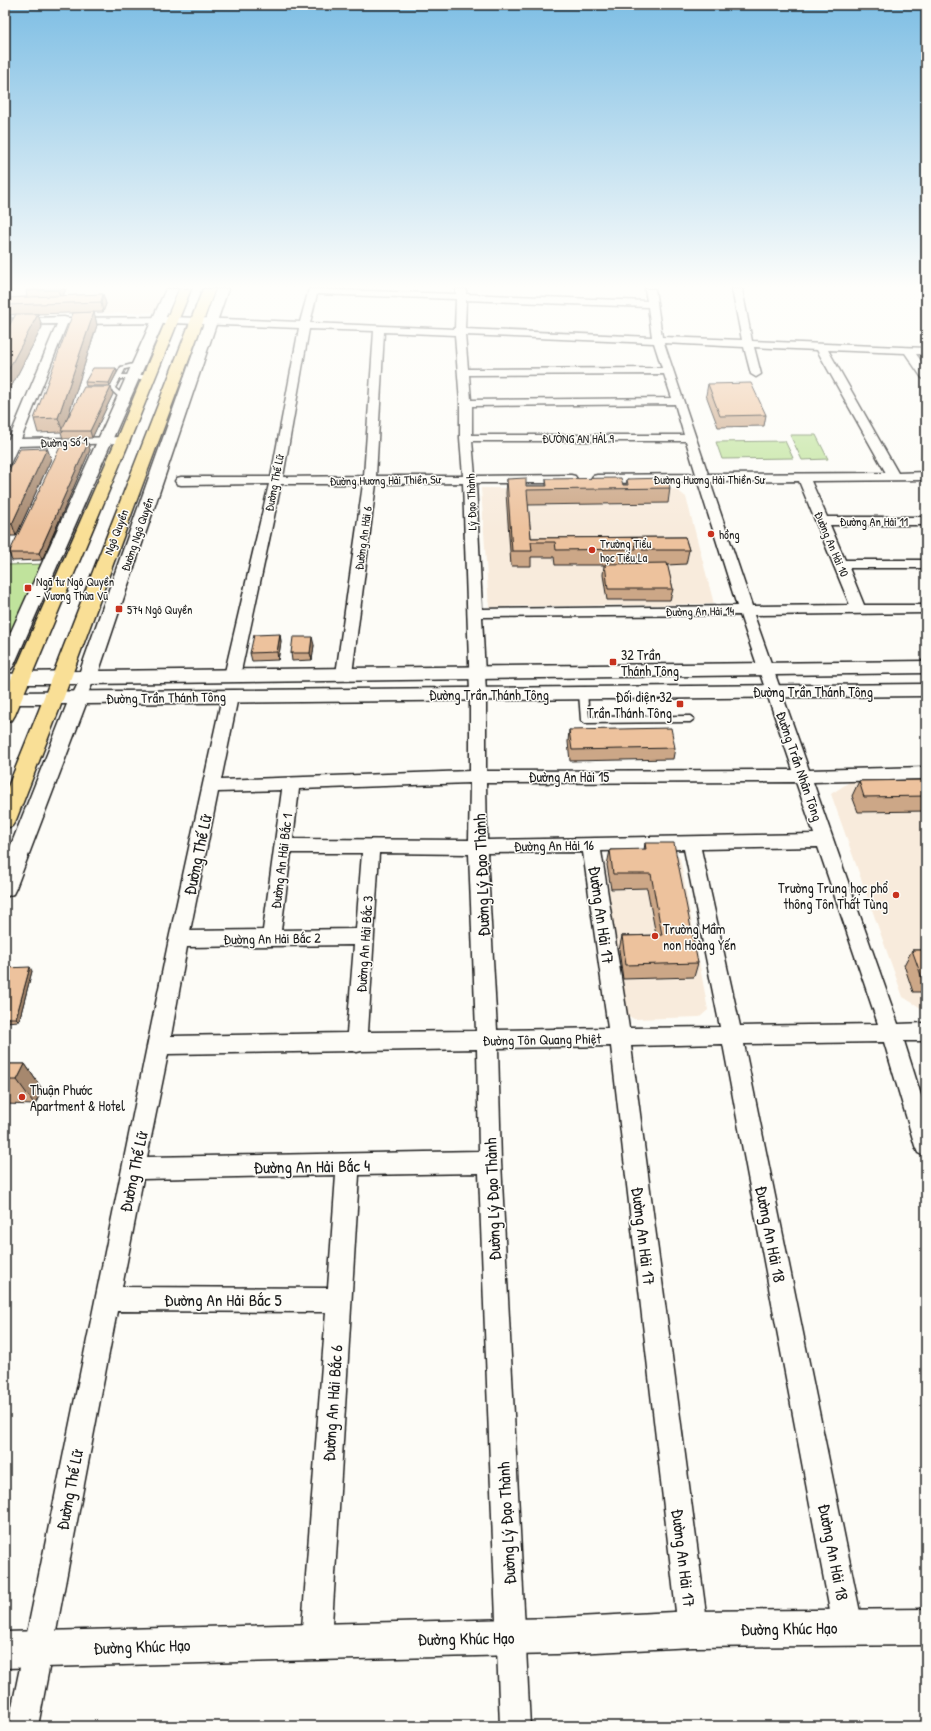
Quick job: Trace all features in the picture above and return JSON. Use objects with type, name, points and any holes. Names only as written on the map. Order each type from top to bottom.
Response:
[{"type":"highway","points":[[7,704],[13,678],[123,440],[152,370]]},
{"type":"highway","name":"Ngô Quyền","points":[[5,820],[60,678],[184,370]]},
{"type":"street","points":[[5,463],[10,443],[42,370]]},
{"type":"street","points":[[5,665],[10,643],[104,441],[123,398],[131,370]]},
{"type":"street","name":"Đường Ngô Quyền","points":[[5,888],[87,678],[188,370]]},
{"type":"street","name":"Đường Thế Lữ","points":[[23,1726],[179,939],[231,686],[276,481],[296,370]]},
{"type":"street","name":"Đường An Hải 6","points":[[344,674],[370,480],[377,370]]},
{"type":"street","points":[[755,370],[756,374]]},
{"type":"street","points":[[835,370],[894,476]]},
{"type":"street","points":[[463,372],[669,371]]},
{"type":"street","name":"Đường Trần Nhân Tông","points":[[669,371],[746,610],[891,1032],[926,1146]]},
{"type":"street","name":"Lý Đạo Thành","points":[[463,372],[466,403],[466,438],[470,479],[477,683]]},
{"type":"street","points":[[466,403],[679,402]]},
{"type":"street","name":"ĐƯỜNG AN HẢl 9","points":[[466,438],[691,438]]},
{"type":"street","name":"Đường Số 1","points":[[10,443],[123,440]]},
{"type":"street","name":"Đường Hương Hải Thiền Sư","points":[[181,481],[470,479],[704,480],[926,476]]},
{"type":"street","name":"Đường An Hải 10","points":[[804,478],[859,609]]},
{"type":"street","name":"Đường An Hải 11","points":[[822,521],[926,521]]},
{"type":"street","points":[[840,564],[926,564]]},
{"type":"street","name":"Đường An Hải 14","points":[[475,613],[926,608]]},
{"type":"street","name":"Đường Trần Thánh Tông","points":[[13,678],[87,678],[231,686],[477,683],[766,669],[926,667]]},
{"type":"street","name":"Đường Trần Thánh Tông","points":[[7,704],[53,698],[79,698],[231,686],[344,674],[477,683],[583,693],[926,690]]},
{"type":"street","name":"Đường Lý Đạo Thành","points":[[477,683],[479,777],[478,846],[487,1040],[490,1162],[516,1726]]},
{"type":"street","name":"Đường An Hải 15","points":[[211,786],[479,777],[803,776],[926,773]]},
{"type":"street","name":"Đường An Hải Bắc 1","points":[[271,938],[291,783]]},
{"type":"street","name":"Đường An Hải 16","points":[[283,846],[478,846],[825,840]]},
{"type":"street","name":"Đường An Hải 18","points":[[691,842],[732,1036],[848,1627]]},
{"type":"street","name":"Đường An Hải 17","points":[[591,844],[620,1038],[693,1629]]},
{"type":"street","name":"Đường An Hải Bắc 3","points":[[357,1043],[371,846]]},
{"type":"street","name":"Đường An Hải Bắc 2","points":[[179,939],[365,937]]},
{"type":"street","name":"Đường Tôn Quang Phiệt","points":[[159,1045],[357,1043],[926,1032]]},
{"type":"street","name":"Đường An Hải Bắc 4","points":[[134,1168],[348,1166],[490,1162]]},
{"type":"street","name":"Đường An Hải Bắc 6","points":[[316,1641],[348,1166]]},
{"type":"street","name":"Đường An Hải Bắc 5","points":[[107,1298],[339,1300]]},
{"type":"street","name":"Đường Khúc Hạo","points":[[5,1650],[512,1637],[693,1629],[926,1627]]},
{"type":"lane","points":[[129,373],[150,376]]},
{"type":"lane","points":[[583,693],[585,720],[690,719]]},
{"type":"shaded area","name":"Trường Tiểu học Tiểu La","points":[[481,488],[676,489],[686,497],[714,604],[489,607]]},
{"type":"shaded area","name":"Trường Trung học phổ thông Tôn Thất Tùng","points":[[926,779],[926,1011],[903,997],[831,794],[851,781]]},
{"type":"shaded area","name":"Trường Mầm non Hoàng Yến","points":[[671,853],[680,858],[708,1010],[700,1017],[634,1019],[625,1014],[605,863],[612,855]]},
{"type":"green space","points":[[790,435],[816,435],[828,459],[802,460]]},
{"type":"green space","points":[[785,441],[793,458],[722,459],[716,442]]},
{"type":"green space","points":[[49,564],[5,666],[5,565]]},
{"type":"building","points":[[5,370],[8,370],[5,376]]},
{"type":"building","points":[[52,370],[74,370],[58,418],[34,419]]},
{"type":"building","points":[[92,370],[115,370],[109,383],[85,382]]},
{"type":"building","points":[[751,383],[766,415],[720,416],[708,384]]},
{"type":"building","points":[[84,387],[111,387],[90,431],[61,431]]},
{"type":"building","points":[[62,443],[88,443],[39,553],[9,553]]},
{"type":"building","points":[[47,448],[12,524],[5,524],[5,478],[20,449]]},
{"type":"building","points":[[526,478],[526,486],[547,486],[546,479],[621,478],[623,485],[628,485],[627,479],[668,478],[670,488],[527,490],[531,538],[685,537],[689,550],[642,550],[641,542],[635,542],[636,549],[556,550],[555,542],[531,542],[532,551],[512,551],[507,479]]},
{"type":"building","points":[[667,563],[673,589],[608,589],[605,564]]},
{"type":"building","points":[[280,634],[277,652],[250,653],[254,635]]},
{"type":"building","points":[[293,637],[312,637],[310,653],[291,653]]},
{"type":"building","points":[[671,728],[675,748],[572,750],[569,730]]},
{"type":"building","points":[[926,780],[926,796],[864,797],[859,781]]},
{"type":"building","points":[[645,843],[674,843],[698,963],[626,965],[622,936],[662,935],[651,874],[613,874],[610,850],[646,849]]},
{"type":"building","points":[[912,950],[926,950],[926,978],[922,978]]},
{"type":"building","points":[[30,967],[16,1018],[5,1018],[5,968]]},
{"type":"building","points":[[5,1064],[25,1064],[17,1080],[5,1080]]},
{"type":"place","name":"hồng","points":[[711,534]]},
{"type":"place","name":"Trường Tiểu học Tiểu La","points":[[592,550]]},
{"type":"place","name":"Ngã tư Ngô Quyền - Vương Thừa Vũ","points":[[28,588]]},
{"type":"place","name":"574 Ngô Quyền","points":[[119,609]]},
{"type":"place","name":"32 Trần Thánh Tông","points":[[613,662]]},
{"type":"place","name":"Đối diện 32 Trần Thánh Tông","points":[[680,704]]},
{"type":"place","name":"Trường Trung học phổ thông Tôn Thất Tùng","points":[[896,895]]},
{"type":"place","name":"Trường Mầm non Hoàng Yến","points":[[655,936]]},
{"type":"place","name":"Thuận Phước Apartment & Hotel","points":[[22,1097]]}]
